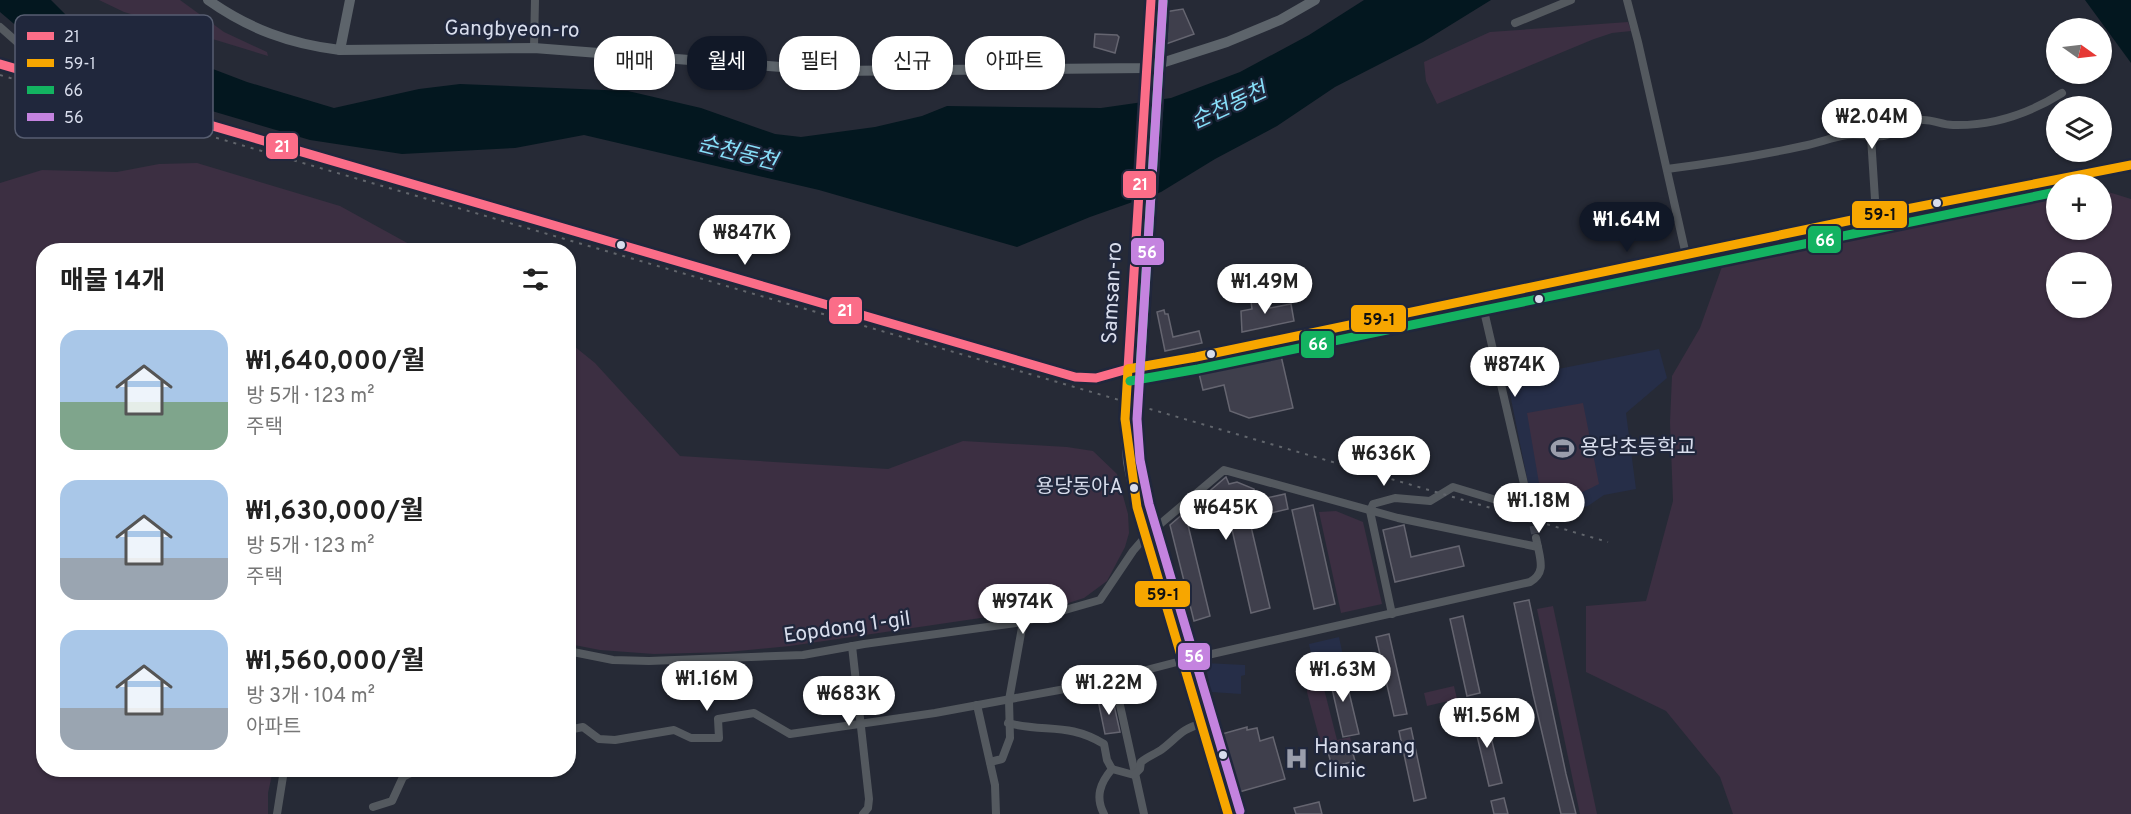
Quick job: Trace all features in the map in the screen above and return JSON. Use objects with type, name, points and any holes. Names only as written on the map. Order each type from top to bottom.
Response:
[{"type":"street","name":"Gangbyeon-ro","points":[[208,0],[227,13],[271,35],[302,44],[340,50],[534,48],[832,71],[1146,68],[1227,42],[1280,20],[1315,0]]},
{"type":"street","points":[[340,50],[350,0]]},
{"type":"street","points":[[534,48],[535,0]]},
{"type":"street","points":[[1146,68],[1151,0]]},
{"type":"street","points":[[1515,23],[1571,0]]},
{"type":"street","points":[[1627,0],[1686,255]]},
{"type":"street","points":[[0,27],[15,40]]},
{"type":"street","points":[[0,64],[15,68]]},
{"type":"street","name":"Samsan-ro","points":[[1146,68],[1125,419],[1128,462],[1137,507],[1228,814]]},
{"type":"street","points":[[1667,170],[1752,157],[1828,141],[1845,135],[1871,137],[1895,132],[1918,121],[1928,120],[1955,125],[2010,117],[2039,108],[2062,93]]},
{"type":"street","points":[[213,126],[1075,377],[1096,378],[1128,369],[2131,165]]},
{"type":"street","points":[[1871,137],[1876,216]]},
{"type":"street","points":[[1481,298],[1531,514]]},
{"type":"street","name":"Eopdong 1-gil","points":[[576,653],[613,660],[649,662],[803,655],[1023,622],[1100,600],[1133,551],[1146,536],[1224,470],[1370,511]]},
{"type":"street","points":[[1392,614],[1370,511],[1373,504],[1388,499],[1430,501],[1453,487],[1513,505],[1528,503]]},
{"type":"street","points":[[576,728],[583,727],[599,739],[615,740],[674,730],[691,738],[718,738],[718,719],[754,713],[790,734],[1009,700],[1530,582],[1538,578],[1542,570],[1537,542],[1370,511]]},
{"type":"street","points":[[990,762],[1002,759],[1010,738],[1009,700],[1023,622]]},
{"type":"street","points":[[852,646],[869,799],[868,808],[863,814]]},
{"type":"street","points":[[1114,678],[1144,814]]},
{"type":"street","points":[[977,705],[995,785],[996,814]]},
{"type":"street","points":[[1008,723],[1031,729],[1064,728],[1094,738],[1104,744],[1107,760],[1112,769],[1134,775],[1140,769],[1141,762],[1162,749],[1178,733],[1190,726],[1201,724]]},
{"type":"street","points":[[1104,814],[1100,807],[1099,788],[1112,769]]},
{"type":"street","points":[[277,814],[283,777]]},
{"type":"street","points":[[373,807],[392,801],[403,777]]},
{"type":"shaded area","points":[[99,0],[180,0],[201,15],[134,15]]},
{"type":"shaded area","points":[[1628,22],[1631,31],[1612,33],[1594,39],[1437,104],[1426,81],[1424,62],[1490,32]]},
{"type":"shaded area","points":[[213,24],[224,32],[267,52],[268,56],[213,39]]},
{"type":"shaded area","points":[[197,163],[340,206],[407,243],[36,243],[36,777],[271,777],[268,793],[268,814],[0,814],[0,183],[42,170],[117,172],[159,164]]},
{"type":"shaded area","points":[[2112,193],[2131,199],[2131,814],[1733,814],[1720,777],[1666,711],[1586,672],[1586,606],[1646,601],[1673,501],[1670,422],[1672,376],[1700,328],[1724,261],[1860,231],[1863,226],[2046,196],[2046,240],[2112,240]]},
{"type":"shaded area","points":[[576,348],[595,363],[680,456],[888,469],[963,441],[1067,447],[1093,451],[1117,474],[1128,514],[1129,533],[1125,547],[1107,581],[1084,598],[1056,607],[790,646],[728,652],[654,654],[600,650],[576,645]]},
{"type":"shaded area","points":[[1659,349],[1667,378],[1626,413],[1636,489],[1604,495],[1588,506],[1557,513],[1529,488],[1507,379]]},
{"type":"shaded area","name":"용당초등학교","points":[[1583,403],[1599,484],[1570,496],[1548,494],[1540,489],[1527,413]]},
{"type":"shaded area","points":[[1336,511],[1363,522],[1382,604],[1341,613],[1319,512]]},
{"type":"shaded area","points":[[1553,606],[1597,814],[1580,814],[1537,609]]},
{"type":"shaded area","points":[[1339,637],[1345,665],[1315,672],[1309,644]]},
{"type":"shaded area","points":[[1205,663],[1245,665],[1245,675],[1241,676],[1241,694],[1211,692]]},
{"type":"shaded area","points":[[1320,673],[1337,740],[1350,737],[1352,745],[1323,752],[1307,692],[1310,676]]},
{"type":"shaded area","points":[[1454,686],[1457,699],[1427,706],[1424,693]]},
{"type":"water","points":[[0,0],[51,0],[66,15],[15,15],[15,25],[0,12]]},
{"type":"water","name":"순천동천","points":[[1364,0],[1491,0],[1423,42],[1335,87],[1277,126],[1215,159],[1161,192],[1090,217],[1017,247],[819,190],[584,135],[515,148],[402,154],[310,140],[213,111],[213,69],[247,82],[334,108],[419,89],[460,84],[628,91],[701,108],[775,134],[801,137],[875,127],[922,116],[947,106],[1101,108],[1171,98],[1240,72],[1309,35]]},
{"type":"water","points":[[2085,0],[2131,0],[2131,63],[2112,37],[2112,18],[2098,18]]},
{"type":"building","points":[[1183,9],[1194,34],[1166,44],[1165,12]]},
{"type":"building","points":[[1095,34],[1117,35],[1119,37],[1115,53],[1094,47]]},
{"type":"building","points":[[1268,298],[1270,308],[1291,304],[1294,321],[1242,332],[1241,311],[1252,309],[1251,301]]},
{"type":"building","points":[[1164,310],[1165,314],[1168,314],[1173,337],[1199,331],[1202,343],[1165,351],[1157,312]]},
{"type":"building","points":[[1279,347],[1293,408],[1249,418],[1230,411],[1224,385],[1203,390],[1197,365]]},
{"type":"building","points":[[1226,477],[1229,484],[1237,482],[1254,489],[1257,500],[1285,494],[1288,509],[1249,518],[1270,608],[1251,613],[1228,512],[1187,521],[1210,616],[1194,621],[1170,525]]},
{"type":"building","points":[[1313,505],[1335,604],[1314,609],[1292,510]]},
{"type":"building","points":[[1404,525],[1411,557],[1459,546],[1464,566],[1395,582],[1383,530]]},
{"type":"building","points":[[1529,600],[1576,814],[1561,814],[1533,694],[1514,603]]},
{"type":"building","points":[[1463,616],[1480,693],[1467,696],[1450,619]]},
{"type":"building","points":[[1389,634],[1407,714],[1394,716],[1376,637]]},
{"type":"building","points":[[1343,667],[1359,734],[1343,737],[1328,671]]},
{"type":"building","points":[[1112,696],[1120,732],[1105,734],[1098,700]]},
{"type":"building","points":[[1485,712],[1502,783],[1489,786],[1472,715]]},
{"type":"building","points":[[1247,727],[1247,730],[1257,728],[1260,741],[1273,737],[1285,779],[1239,792],[1222,734]]},
{"type":"building","points":[[1411,728],[1426,798],[1414,801],[1399,731]]},
{"type":"building","points":[[1351,746],[1355,761],[1332,767],[1328,752]]},
{"type":"building","points":[[1504,798],[1508,814],[1494,814],[1491,801]]},
{"type":"building","points":[[1319,802],[1322,814],[1296,814],[1294,808]]},
{"type":"tunnel","points":[[1531,514],[1536,538]]},
{"type":"railway","points":[[0,75],[15,79]]},
{"type":"railway","points":[[213,137],[1608,542]]},
{"type":"transit line","name":"21","points":[[1128,369],[1151,0]]},
{"type":"transit line","name":"66","points":[[1140,370],[1163,1]]},
{"type":"transit line","name":"56","points":[[1163,1],[1137,419],[1140,460],[1149,504],[1240,811]]},
{"type":"transit line","name":"21","points":[[0,64],[15,68]]},
{"type":"transit line","name":"21","points":[[213,126],[1075,377],[1096,378],[1128,369]]},
{"type":"transit line","name":"59-1","points":[[1128,369],[1196,357],[1876,215],[2131,165]]},
{"type":"transit line","name":"66","points":[[1130,381],[1198,369],[2046,194]]},
{"type":"transit line","name":"59-1","points":[[1128,369],[1125,419],[1137,507],[1228,814]]},
{"type":"place","name":"용당초등학교","points":[[1562,448]]},
{"type":"place","name":"용당동아A","points":[[1134,488]]},
{"type":"place","name":"Hansarang Clinic","points":[[1296,759]]}]
